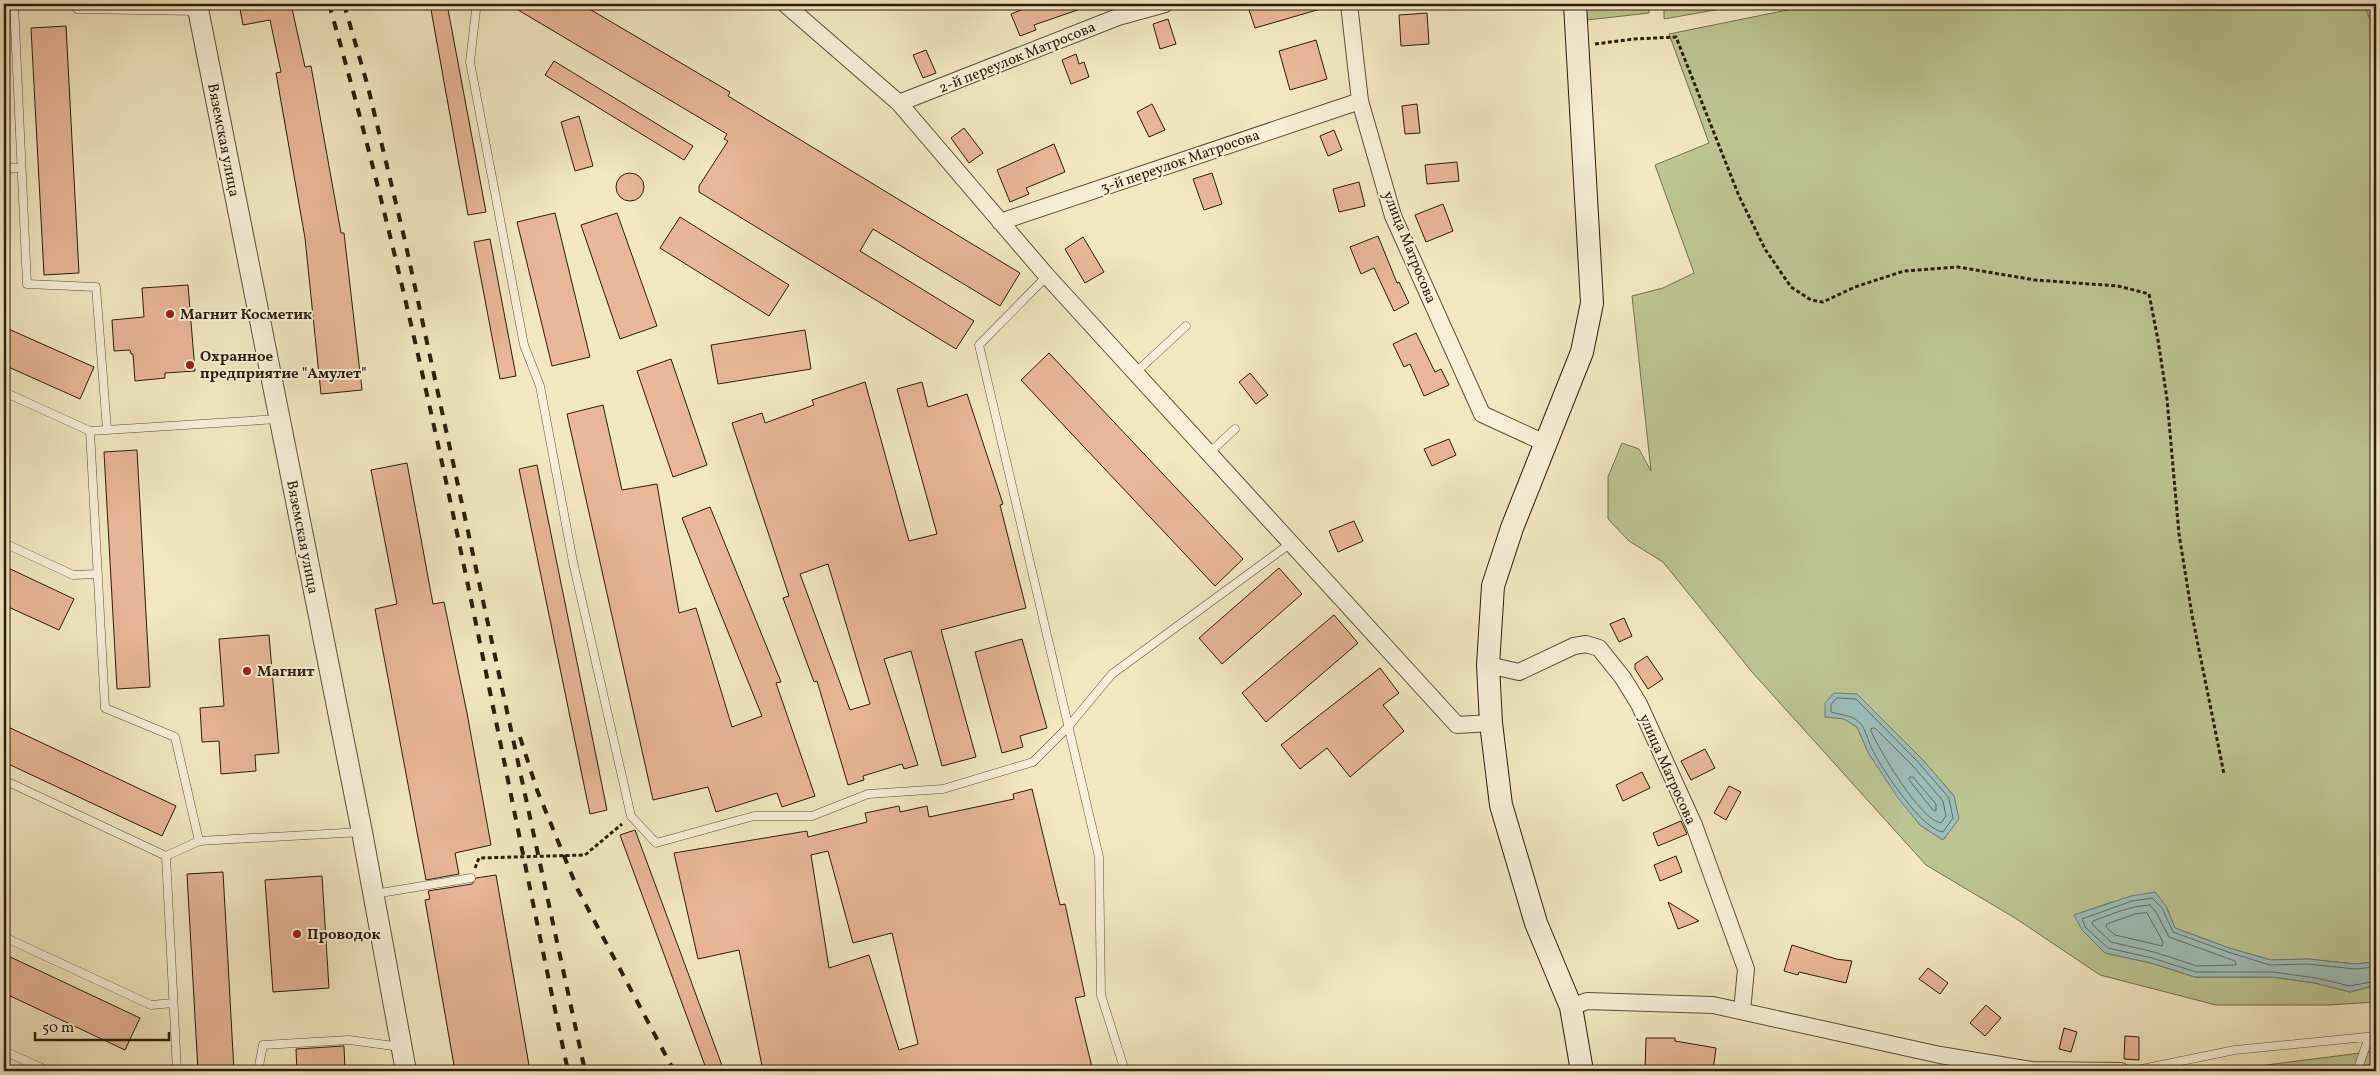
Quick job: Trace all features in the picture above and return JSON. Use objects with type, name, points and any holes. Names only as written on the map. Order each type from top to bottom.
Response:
[{"type":"main road","points":[[1575,4],[1592,303],[1582,352],[1512,528],[1493,586],[1488,665],[1490,723],[1501,805],[1536,923],[1571,1007],[1582,1071]]},
{"type":"street","points":[[785,4],[899,103],[1047,276],[1457,724],[1490,723]]},
{"type":"street","name":"2-й переулок Матросова","points":[[899,103],[1118,17],[1165,4]]},
{"type":"street","name":"улица Матросова","points":[[1349,4],[1360,101],[1394,216],[1482,414],[1546,444]]},
{"type":"street","name":"Вяземская улица","points":[[198,7],[362,832],[406,1071]]},
{"type":"street","name":"3-й переулок Матросова","points":[[1000,222],[1360,101]]},
{"type":"street","name":"улица Матросова","points":[[1488,665],[1519,672],[1574,646],[1586,644],[1598,648],[1623,678],[1639,704],[1694,825],[1746,968],[1742,1012]]},
{"type":"street","points":[[1571,1007],[1587,1001],[1713,1005],[1940,1056],[2030,1070],[2120,1071]]},
{"type":"lane","points":[[14,4],[27,284],[96,287],[107,430]]},
{"type":"lane","points":[[72,4],[77,9],[198,7]]},
{"type":"lane","points":[[474,4],[476,10],[470,62],[524,345],[540,386],[573,562],[631,816],[656,843],[754,816],[812,816],[868,794],[943,789],[1033,762],[1068,727],[1112,674],[1290,542]]},
{"type":"lane","points":[[4,168],[22,168]]},
{"type":"lane","points":[[1047,276],[979,345],[1099,857],[1101,995],[1125,1071]]},
{"type":"lane","points":[[1135,373],[1186,326]]},
{"type":"lane","points":[[4,392],[90,431],[279,419]]},
{"type":"lane","points":[[1208,453],[1235,429]]},
{"type":"lane","points":[[90,431],[105,708],[175,737],[199,841]]},
{"type":"lane","points":[[4,543],[73,575],[98,574]]},
{"type":"lane","points":[[4,780],[166,856],[199,841],[362,832]]},
{"type":"lane","points":[[166,856],[177,1071]]},
{"type":"lane","points":[[374,894],[471,878]]},
{"type":"lane","points":[[4,937],[151,1005],[173,1003]]},
{"type":"lane","points":[[2132,1071],[2235,1050],[2373,1036]]},
{"type":"lane","points":[[2357,1071],[2373,1036]]},
{"type":"lane","points":[[258,1071],[263,1044],[349,1040],[402,1047]]},
{"type":"lane","points":[[4,1051],[49,1071]]},
{"type":"path","points":[[1578,47],[1634,39],[1676,37],[1740,196],[1764,249],[1791,287],[1811,300],[1823,302],[1855,287],[1904,271],[1958,267],[2035,280],[2118,286],[2149,294],[2167,399],[2180,543],[2203,674],[2224,774]]},
{"type":"path","points":[[471,878],[479,858],[585,855],[631,816]]},
{"type":"green space","points":[[1586,4],[1649,4],[1649,13],[1587,20]]},
{"type":"green space","points":[[1664,4],[1749,4],[1664,19]]},
{"type":"green space","points":[[1817,4],[2364,4],[2376,35],[2376,962],[2355,964],[2308,959],[2271,960],[2229,948],[2175,928],[2166,906],[2112,902],[2075,915],[2105,953],[2151,963],[2195,977],[2272,977],[2315,983],[2350,992],[2376,985],[2376,1002],[2328,1005],[2216,1005],[2100,975],[2015,918],[1926,865],[1752,672],[1663,562],[1629,541],[1608,519],[1608,477],[1622,443],[1639,449],[1651,471],[1632,296],[1663,288],[1694,273],[1655,165],[1709,143],[1669,34]],"holes":[[[1857,694],[1922,759],[1954,796],[1958,819],[1943,840],[1920,825],[1869,754],[1857,727],[1844,719]]]},
{"type":"green space","points":[[2376,1051],[2376,1071],[2219,1071]]},
{"type":"water","points":[[2364,4],[2376,4],[2376,35]]},
{"type":"water","points":[[1834,693],[1857,694],[1922,759],[1954,796],[1959,819],[1943,840],[1920,825],[1898,798],[1869,754],[1857,727],[1844,719],[1825,717],[1825,703]]},
{"type":"water","points":[[2155,892],[2166,906],[2175,928],[2229,948],[2271,960],[2308,959],[2355,964],[2376,962],[2376,985],[2350,992],[2315,983],[2272,977],[2195,977],[2151,963],[2105,953],[2082,930],[2074,915],[2131,896]]},
{"type":"building","points":[[239,4],[291,4],[305,67],[311,66],[341,233],[344,233],[362,390],[321,394],[305,238],[276,73],[281,72],[270,20],[243,25]]},
{"type":"building","points":[[430,4],[447,4],[486,212],[468,215]]},
{"type":"building","points":[[508,4],[581,4],[730,92],[728,96],[1020,273],[1000,306],[873,229],[860,251],[974,321],[956,349],[699,192],[699,186],[728,141],[724,139],[727,134]]},
{"type":"building","points":[[1036,4],[1088,4],[1089,6],[1034,25],[1036,30],[1020,36],[1011,14]]},
{"type":"building","points":[[1247,4],[1324,4],[1324,8],[1255,28]]},
{"type":"building","points":[[1427,13],[1429,44],[1401,46],[1399,15]]},
{"type":"building","points":[[1168,19],[1176,44],[1160,49],[1153,24]]},
{"type":"building","points":[[66,26],[79,273],[44,275],[31,28]]},
{"type":"building","points":[[1316,40],[1327,79],[1290,90],[1279,51]]},
{"type":"building","points":[[926,50],[936,73],[923,78],[913,55]]},
{"type":"building","points":[[1076,54],[1079,64],[1084,62],[1089,77],[1071,84],[1062,60]]},
{"type":"building","points":[[554,61],[693,146],[684,160],[545,75]]},
{"type":"building","points":[[1152,104],[1165,130],[1149,137],[1137,112]]},
{"type":"building","points":[[1417,104],[1420,133],[1405,134],[1402,106]]},
{"type":"building","points":[[579,116],[593,166],[575,171],[561,122]]},
{"type":"building","points":[[964,128],[983,153],[969,163],[951,138]]},
{"type":"building","points":[[1334,130],[1342,150],[1328,156],[1320,136]]},
{"type":"building","points":[[1054,144],[1065,172],[1026,188],[1029,194],[1010,202],[997,170]]},
{"type":"building","points":[[1457,162],[1459,181],[1427,184],[1425,165]]},
{"type":"building","points":[[630,173],[640,177],[644,187],[640,197],[630,201],[620,197],[616,187],[620,177]]},
{"type":"building","points":[[1212,173],[1222,204],[1204,210],[1193,179]]},
{"type":"building","points":[[1359,182],[1365,206],[1339,212],[1333,189]]},
{"type":"building","points":[[1443,204],[1453,231],[1426,242],[1415,215]]},
{"type":"building","points":[[555,213],[590,357],[552,366],[517,222]]},
{"type":"building","points":[[617,213],[657,326],[620,339],[581,225]]},
{"type":"building","points":[[680,217],[789,285],[769,316],[660,248]]},
{"type":"building","points":[[1378,236],[1397,283],[1399,282],[1409,303],[1394,311],[1374,268],[1361,274],[1350,247]]},
{"type":"building","points":[[1083,237],[1104,272],[1085,283],[1065,249]]},
{"type":"building","points":[[490,239],[516,376],[500,379],[474,242]]},
{"type":"building","points":[[188,285],[195,371],[165,373],[165,378],[135,381],[133,354],[131,354],[130,350],[114,351],[112,320],[144,317],[142,288]]},
{"type":"building","points":[[4,327],[94,367],[80,399],[4,365]]},
{"type":"building","points":[[805,330],[811,369],[718,384],[711,345]]},
{"type":"building","points":[[1416,333],[1435,372],[1441,369],[1449,385],[1424,396],[1410,364],[1404,367],[1393,344]]},
{"type":"building","points":[[1049,353],[1243,559],[1215,586],[1021,380]]},
{"type":"building","points":[[671,359],[707,465],[673,477],[637,371]]},
{"type":"building","points":[[1250,373],[1268,395],[1256,404],[1239,382]]},
{"type":"building","points":[[865,382],[909,541],[937,534],[897,389],[922,382],[928,407],[967,394],[1003,504],[1000,505],[1026,608],[941,630],[976,757],[942,766],[911,651],[884,659],[918,765],[904,769],[902,764],[863,776],[864,780],[848,785],[817,681],[814,682],[783,598],[789,596],[732,423],[762,413],[765,423],[814,405],[812,400]],"holes":[[[828,564],[870,704],[850,710],[800,574]]]},
{"type":"building","points":[[603,405],[622,490],[657,484],[679,613],[696,608],[732,727],[762,716],[682,518],[710,507],[781,682],[776,683],[815,796],[782,807],[777,793],[716,812],[708,787],[653,800],[567,414]]},
{"type":"building","points":[[1449,439],[1456,455],[1432,466],[1424,449]]},
{"type":"building","points":[[137,450],[150,687],[117,689],[104,452]]},
{"type":"building","points":[[407,463],[433,604],[444,602],[467,713],[491,845],[455,853],[459,874],[426,880],[375,609],[397,604],[371,470]]},
{"type":"building","points":[[537,465],[607,810],[590,814],[519,469]]},
{"type":"building","points":[[1354,521],[1363,541],[1338,552],[1329,531]]},
{"type":"building","points":[[4,566],[74,599],[59,630],[4,605]]},
{"type":"building","points":[[1279,568],[1302,594],[1222,664],[1199,638]]},
{"type":"building","points":[[1334,615],[1358,643],[1266,722],[1242,693]]},
{"type":"building","points":[[1624,618],[1632,636],[1619,642],[1610,624]]},
{"type":"building","name":"Магнит","points":[[269,635],[279,753],[255,755],[256,771],[221,774],[219,741],[202,742],[200,708],[224,706],[219,639]]},
{"type":"building","points":[[1022,639],[1047,728],[1020,736],[1023,747],[1002,753],[975,652]]},
{"type":"building","points":[[1647,656],[1663,679],[1648,689],[1635,669],[1635,664]]},
{"type":"building","points":[[1380,668],[1399,693],[1383,705],[1404,731],[1350,777],[1327,748],[1300,769],[1281,745]]},
{"type":"building","points":[[4,725],[176,806],[162,836],[4,762]]},
{"type":"building","points":[[1705,749],[1715,768],[1691,780],[1681,761]]},
{"type":"building","points":[[1642,772],[1650,788],[1623,801],[1616,785]]},
{"type":"building","points":[[1729,786],[1741,792],[1726,820],[1714,813]]},
{"type":"building","points":[[1032,789],[1060,905],[1065,904],[1085,996],[1075,998],[1093,1071],[763,1071],[739,950],[698,959],[674,853],[807,831],[808,837],[867,822],[865,813],[899,806],[900,812],[927,806],[929,817],[1014,799],[1013,794]],"holes":[[[828,851],[853,943],[892,933],[918,1044],[899,1050],[869,955],[829,968],[811,855]]]},
{"type":"building","points":[[1681,821],[1687,834],[1658,846],[1653,833]]},
{"type":"building","points":[[635,830],[724,1071],[707,1071],[620,835]]},
{"type":"building","points":[[1676,856],[1682,872],[1660,881],[1654,865]]},
{"type":"building","points":[[223,872],[234,1071],[198,1071],[187,874]]},
{"type":"building","points":[[496,875],[530,1071],[455,1071],[425,900],[430,899],[428,891],[472,884],[476,878]]},
{"type":"building","name":"Проводок","points":[[322,876],[329,988],[273,992],[265,880]]},
{"type":"building","points":[[1668,902],[1699,921],[1678,929]]},
{"type":"building","points":[[1792,945],[1836,959],[1852,961],[1846,983],[1799,972],[1798,975],[1784,971]]},
{"type":"building","points":[[4,954],[140,1018],[125,1050],[4,993]]},
{"type":"building","points":[[1928,968],[1948,983],[1940,994],[1919,979]]},
{"type":"building","points":[[1986,1005],[2001,1018],[1985,1036],[1970,1023]]},
{"type":"building","points":[[2064,1028],[2077,1032],[2071,1052],[2059,1049]]},
{"type":"building","points":[[2125,1036],[2139,1037],[2139,1060],[2124,1059]]},
{"type":"building","points":[[1646,1038],[1675,1038],[1675,1041],[1716,1048],[1713,1071],[1645,1071]]},
{"type":"building","points":[[344,1046],[345,1071],[297,1071],[296,1049]]},
{"type":"railway","points":[[329,4],[365,136],[429,402],[568,1071]]},
{"type":"railway","points":[[344,4],[368,87],[405,241],[585,1071]]},
{"type":"railway","points":[[520,737],[537,790],[578,890],[674,1071]]},
{"type":"place","name":"Магнит Косметик","points":[[170,314]]},
{"type":"place","name":"Охранное предприятие \"Амулет\"","points":[[190,365]]},
{"type":"place","name":"Магнит","points":[[247,671]]},
{"type":"place","name":"Проводок","points":[[297,934]]}]
